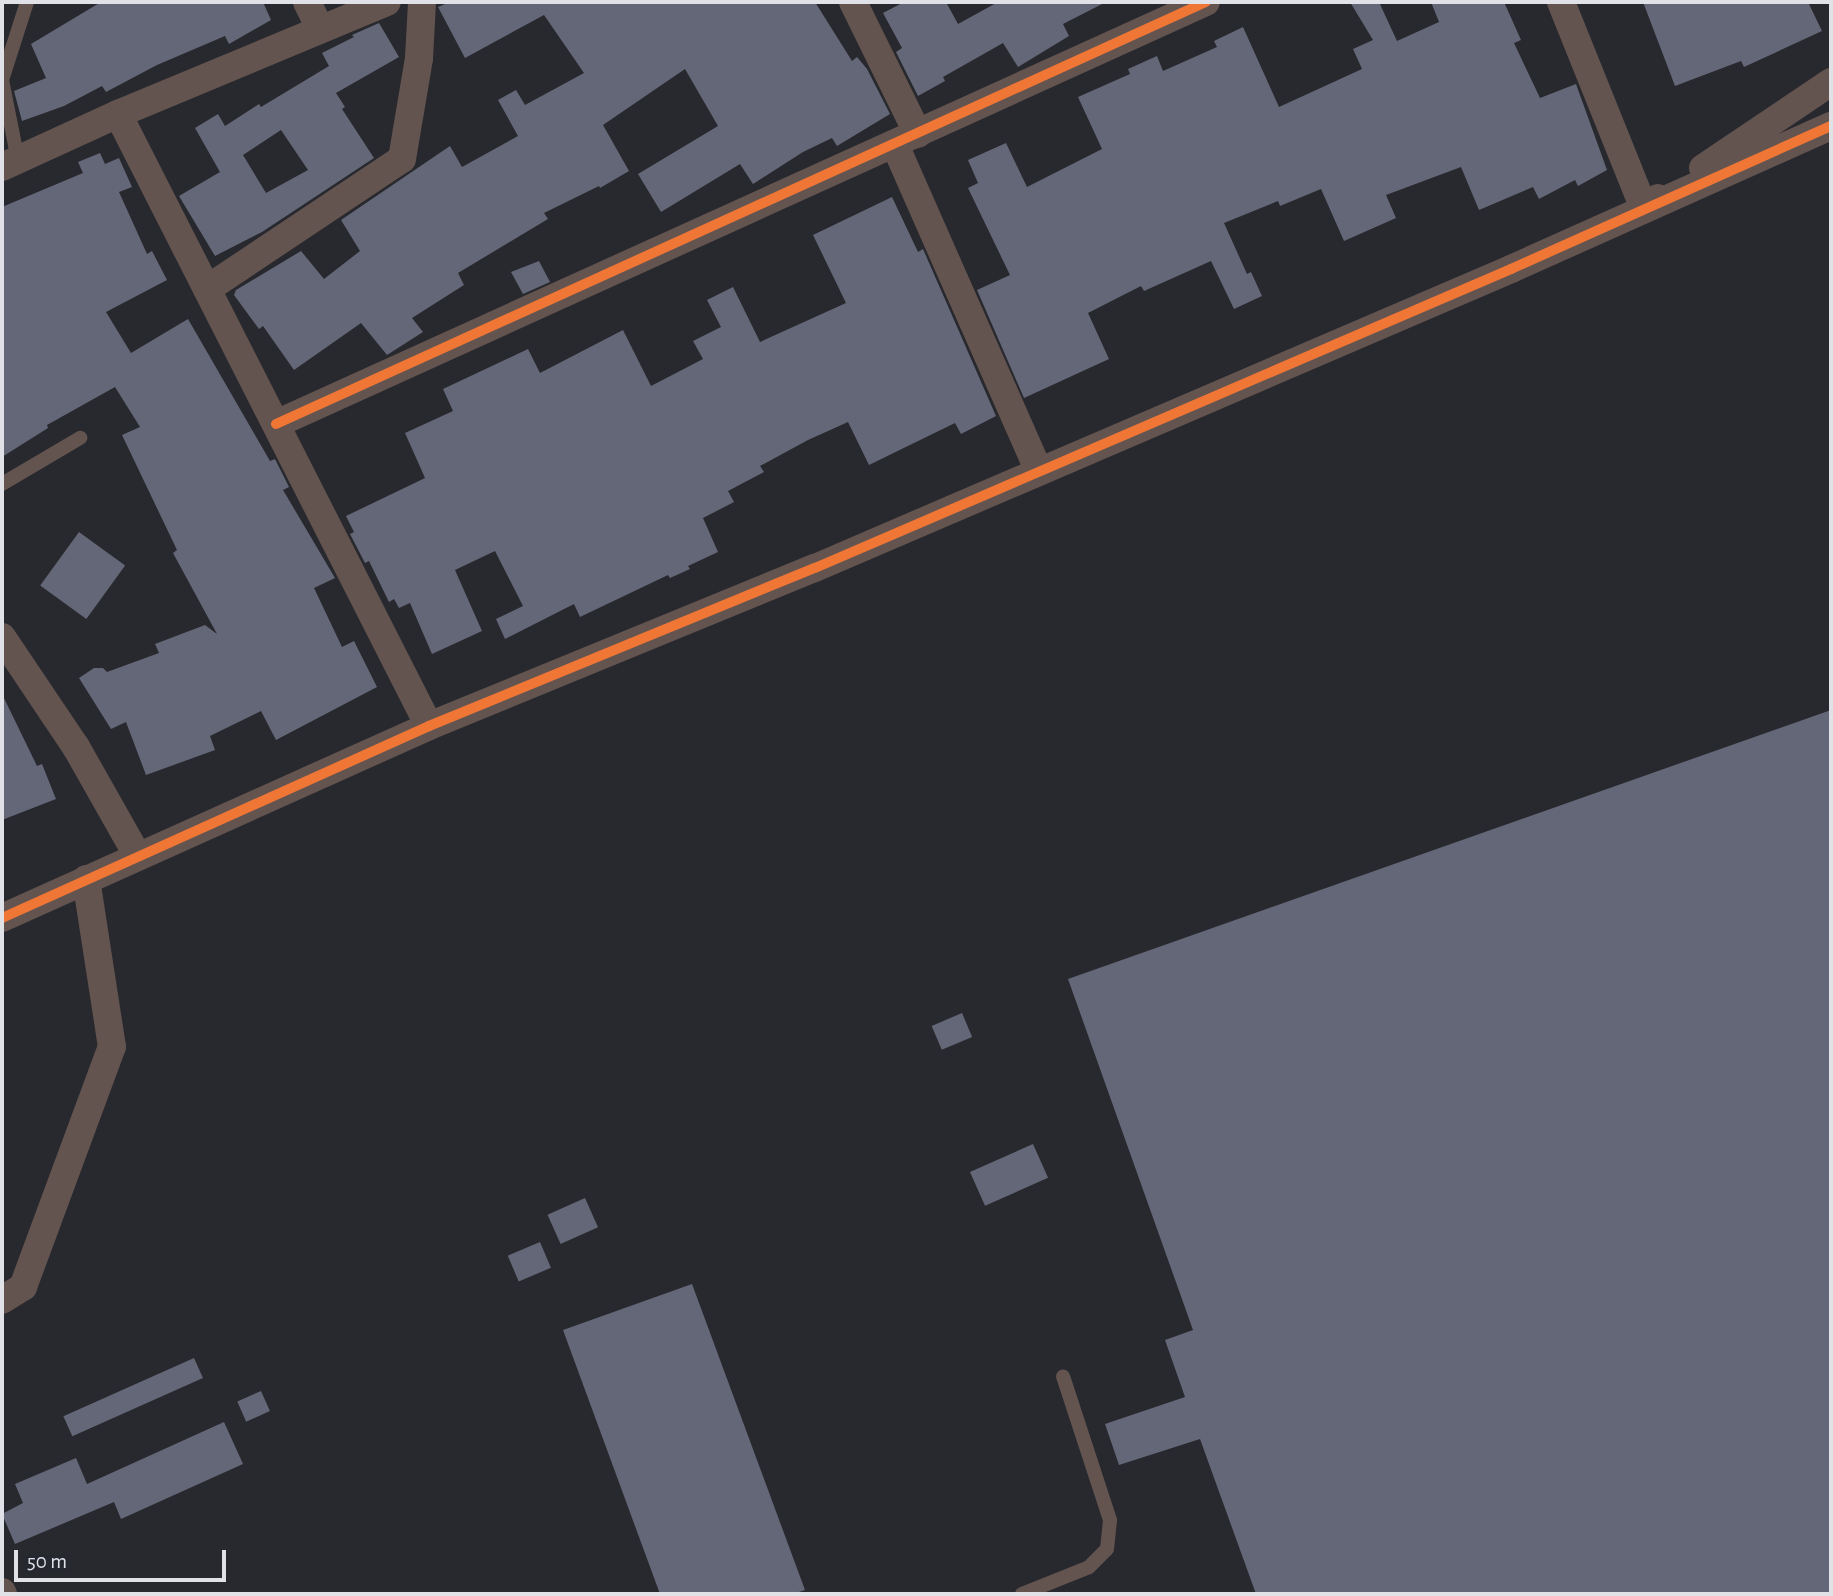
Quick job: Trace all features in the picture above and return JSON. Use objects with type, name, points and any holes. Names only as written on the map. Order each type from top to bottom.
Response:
[{"type":"street","points":[[307,2],[320,29]]},
{"type":"street","points":[[10,164],[118,114],[387,2]]},
{"type":"street","points":[[207,289],[402,159],[419,58],[422,2]]},
{"type":"street","points":[[853,2],[1039,472]]},
{"type":"street","points":[[276,424],[907,140],[1206,2]]},
{"type":"street","points":[[1561,2],[1644,208]]},
{"type":"street","points":[[1644,208],[1831,82]]},
{"type":"street","points":[[118,114],[429,726]]},
{"type":"street","points":[[2,918],[429,726],[613,653],[1039,472],[1499,275],[1831,126]]},
{"type":"street","points":[[2,637],[76,747],[137,855]]},
{"type":"street","points":[[2,1300],[23,1287],[112,1047],[86,879]]},
{"type":"lane","points":[[10,164],[2,80],[27,2]]},
{"type":"lane","points":[[2,484],[80,438]]},
{"type":"lane","points":[[1022,1594],[1089,1567],[1107,1549],[1110,1520],[1063,1376]]},
{"type":"building","points":[[101,2],[263,2],[271,20],[229,44],[225,36],[157,65],[106,92],[102,86],[64,106],[22,121],[14,91],[46,78],[31,44]]},
{"type":"building","points":[[450,2],[815,2],[852,61],[857,57],[867,69],[890,114],[837,146],[832,138],[803,152],[753,184],[740,164],[661,212],[638,174],[718,126],[685,69],[603,125],[629,171],[600,188],[599,186],[544,213],[548,219],[458,273],[464,285],[412,318],[423,332],[387,355],[361,323],[294,370],[263,326],[259,329],[234,295],[236,290],[301,251],[324,279],[360,251],[341,220],[450,146],[462,167],[518,136],[498,100],[516,90],[525,105],[584,73],[544,15],[465,58],[438,7]]},
{"type":"building","points":[[904,2],[946,2],[958,24],[998,2],[1106,2],[1063,24],[1069,36],[1018,67],[1003,43],[943,77],[945,81],[918,96],[896,52],[902,48],[883,13]]},
{"type":"building","points":[[1350,2],[1379,2],[1397,41],[1439,22],[1431,2],[1504,2],[1521,40],[1514,43],[1540,98],[1576,84],[1607,170],[1578,186],[1575,180],[1539,199],[1533,187],[1479,210],[1461,167],[1386,195],[1396,218],[1344,241],[1321,189],[1280,206],[1278,201],[1224,223],[1247,274],[1251,272],[1262,296],[1234,309],[1211,261],[1144,291],[1141,286],[1088,313],[1109,359],[1024,398],[977,290],[1010,275],[968,188],[978,183],[968,160],[1006,143],[1027,187],[1102,149],[1078,97],[1130,74],[1128,69],[1157,56],[1163,71],[1217,47],[1214,41],[1243,27],[1279,107],[1362,69],[1353,49],[1373,40]]},
{"type":"building","points":[[1643,2],[1808,2],[1822,31],[1744,67],[1741,61],[1675,86]]},
{"type":"building","points":[[379,23],[399,57],[336,93],[345,107],[342,109],[374,158],[262,232],[215,256],[179,196],[220,172],[195,128],[218,114],[225,126],[259,104],[261,107],[329,66],[322,53],[354,37],[352,35]],"holes":[[[281,130],[308,170],[266,193],[243,155]]]},
{"type":"building","points":[[100,153],[105,164],[119,158],[132,187],[119,192],[147,254],[152,251],[167,280],[106,312],[131,353],[188,319],[270,461],[275,459],[289,487],[283,490],[335,578],[314,588],[342,647],[354,641],[377,687],[276,740],[261,711],[210,736],[215,750],[146,775],[126,722],[111,729],[79,678],[94,668],[103,668],[107,672],[159,653],[155,644],[205,625],[217,634],[173,553],[177,550],[122,435],[140,427],[115,387],[47,425],[48,428],[2,457],[2,207],[83,173],[78,162]]},
{"type":"building","points":[[892,197],[918,252],[923,249],[996,416],[961,434],[955,423],[869,465],[848,422],[808,440],[760,466],[764,472],[728,491],[734,502],[703,518],[718,552],[688,566],[690,569],[670,578],[668,575],[580,617],[574,604],[505,639],[496,619],[523,606],[495,551],[455,570],[482,631],[432,654],[410,603],[399,608],[394,599],[389,602],[369,561],[365,563],[350,534],[354,532],[346,516],[425,478],[405,433],[453,411],[443,389],[528,349],[540,373],[623,330],[651,386],[703,359],[693,341],[721,327],[707,300],[733,287],[760,342],[846,303],[813,235]]},
{"type":"building","points":[[539,261],[550,282],[523,294],[511,272]]},
{"type":"building","points":[[79,532],[125,566],[86,619],[40,585]]},
{"type":"building","points":[[2,694],[37,766],[42,764],[56,799],[2,820]]},
{"type":"building","points":[[1831,710],[1831,1594],[1256,1594],[1200,1439],[1119,1465],[1105,1424],[1185,1397],[1165,1340],[1193,1330],[1068,979]]},
{"type":"building","points":[[962,1013],[972,1037],[942,1050],[932,1026]]},
{"type":"building","points":[[1033,1144],[1048,1178],[985,1206],[970,1172]]},
{"type":"building","points":[[585,1198],[598,1227],[561,1244],[548,1215]]},
{"type":"building","points":[[540,1242],[551,1268],[519,1281],[508,1256]]},
{"type":"building","points":[[692,1284],[805,1590],[793,1594],[660,1594],[563,1330]]},
{"type":"building","points":[[194,1358],[203,1378],[72,1436],[63,1416]]},
{"type":"building","points":[[261,1391],[270,1411],[246,1422],[237,1402]]},
{"type":"building","points":[[224,1422],[243,1464],[121,1519],[114,1502],[15,1544],[2,1514],[23,1503],[15,1484],[76,1458],[87,1484]]},
{"type":"cycle path","points":[[276,424],[1206,2]]},
{"type":"cycle path","points":[[2,918],[429,726],[815,568],[1511,269],[1831,126]]}]
